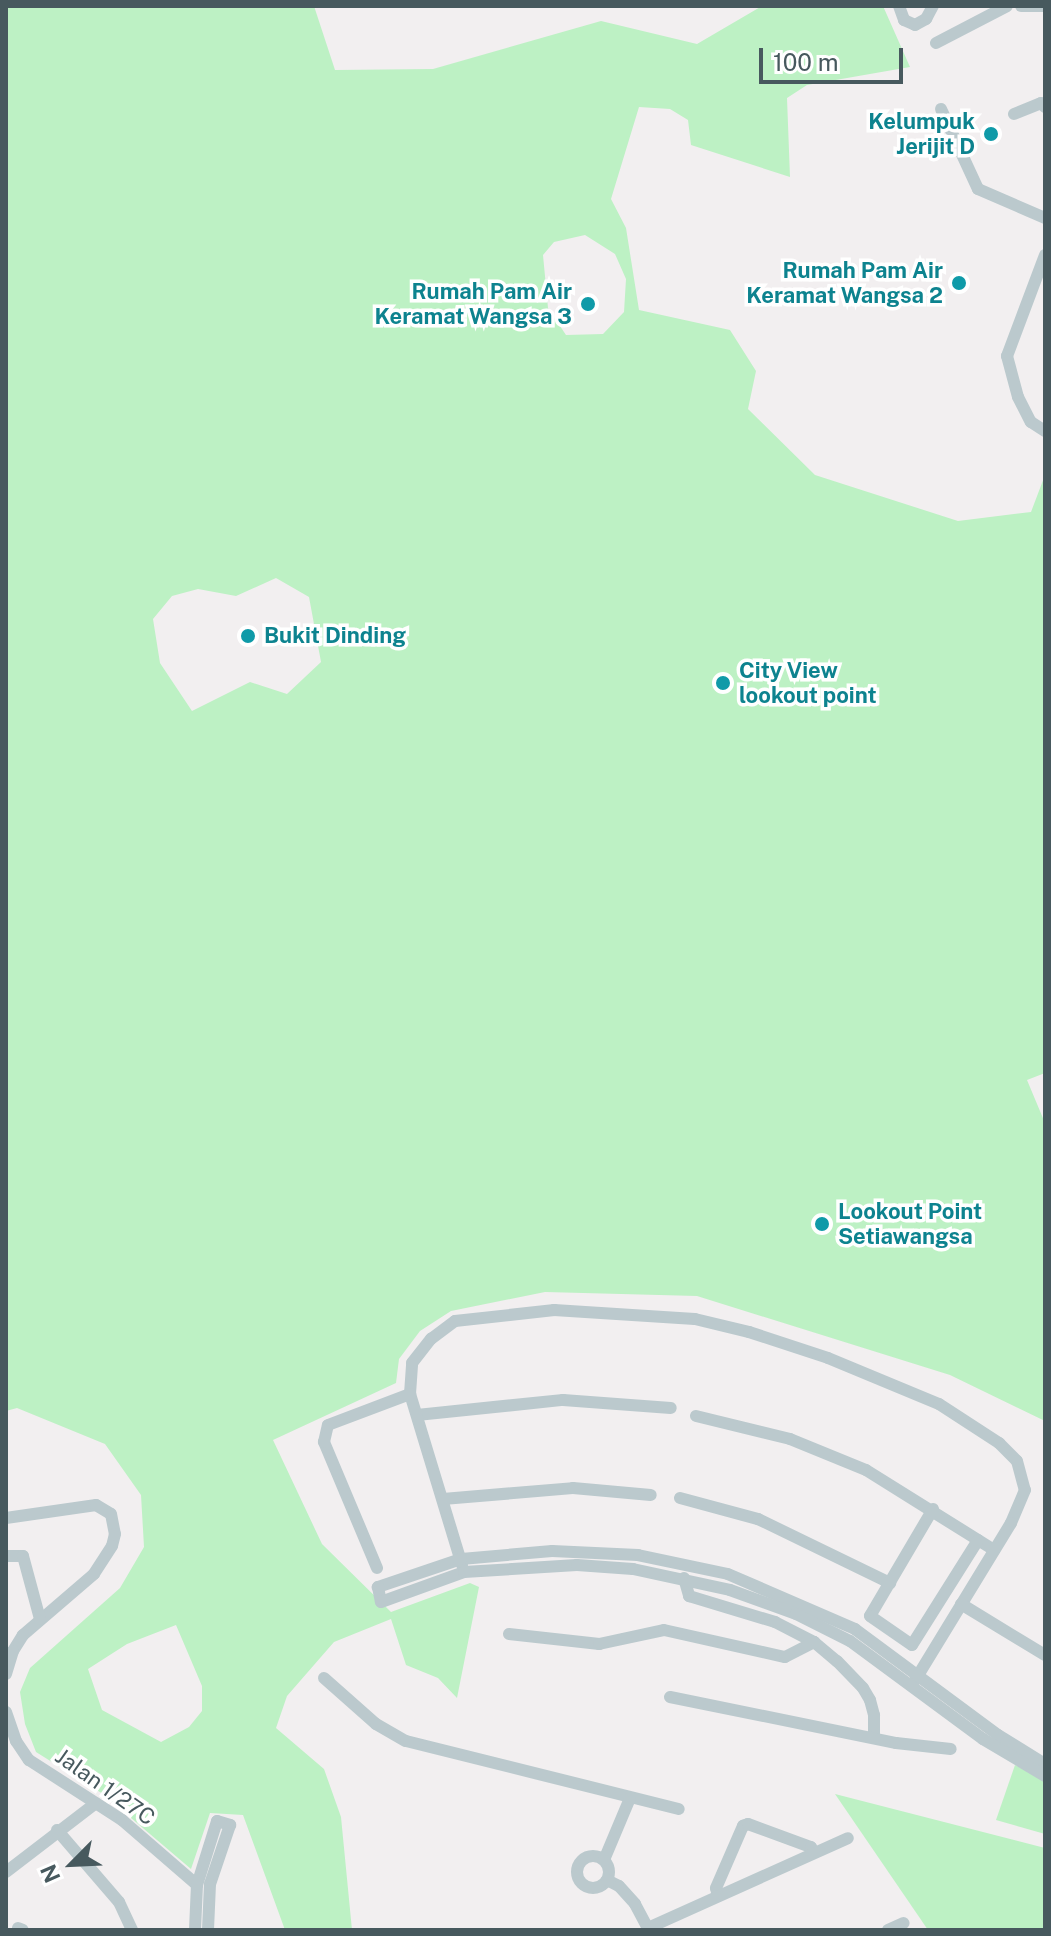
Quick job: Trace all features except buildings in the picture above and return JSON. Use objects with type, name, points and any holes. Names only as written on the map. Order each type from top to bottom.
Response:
[{"type":"street","points":[[899,6],[904,20],[915,25],[926,19],[933,6]]},
{"type":"street","points":[[936,43],[1007,6]]},
{"type":"street","points":[[1021,6],[1044,6]]},
{"type":"street","points":[[1014,114],[1041,103],[1045,107]]},
{"type":"street","points":[[941,109],[978,189],[1045,218]]},
{"type":"street","points":[[1045,255],[1007,356],[1018,397],[1031,422],[1045,431]]},
{"type":"street","points":[[463,1566],[410,1394],[412,1363],[431,1339],[455,1321],[554,1310],[626,1312],[695,1319],[749,1332],[828,1358],[939,1404],[999,1443],[1017,1461],[1025,1490],[994,1550],[911,1686]]},
{"type":"street","points":[[377,1568],[324,1442],[328,1425],[410,1394]]},
{"type":"street","points":[[417,1415],[563,1400],[671,1408]]},
{"type":"street","points":[[696,1416],[790,1439],[866,1470],[977,1543],[994,1550]]},
{"type":"street","points":[[443,1499],[573,1488],[651,1495]]},
{"type":"street","points":[[680,1498],[758,1519],[890,1583]]},
{"type":"street","points":[[6,1518],[96,1505],[111,1514],[115,1523],[112,1546],[94,1574],[40,1619],[16,1645],[6,1674]]},
{"type":"street","points":[[931,1513],[870,1616],[912,1645],[977,1543]]},
{"type":"street","points":[[1045,1764],[998,1735],[855,1629],[728,1574],[638,1555],[594,1551],[463,1566],[378,1587],[381,1602],[463,1566],[577,1565],[633,1569],[730,1590],[796,1614],[850,1641],[983,1739],[1045,1776]]},
{"type":"street","points":[[6,1556],[23,1556],[40,1619]]},
{"type":"street","points":[[684,1578],[689,1596],[775,1622],[814,1642],[863,1688],[874,1715],[874,1738]]},
{"type":"street","points":[[961,1604],[1045,1655]]},
{"type":"street","points":[[509,1634],[599,1644],[664,1630],[785,1657],[814,1642]]},
{"type":"street","points":[[324,1678],[376,1724],[406,1741],[679,1809]]},
{"type":"street","points":[[670,1697],[874,1738],[951,1749]]},
{"type":"street","name":"Jalan 1/27C","points":[[6,1712],[16,1741],[29,1760],[140,1834],[197,1885]]},
{"type":"street","points":[[604,1860],[630,1798]]},
{"type":"street","points":[[6,1872],[96,1803]]},
{"type":"street","points":[[195,1930],[197,1885],[217,1821],[230,1825],[210,1884],[208,1930]]},
{"type":"street","points":[[718,1896],[716,1888],[743,1826],[748,1824],[811,1847],[813,1853]]},
{"type":"street","points":[[57,1830],[119,1902],[132,1930]]},
{"type":"street","points":[[607,1880],[625,1893],[648,1929],[848,1838]]},
{"type":"street","points":[[596,1856],[604,1860],[609,1869],[607,1880],[600,1887],[589,1888],[578,1877],[576,1870],[584,1858],[596,1856]]},
{"type":"street","points":[[888,1930],[904,1923]]},
{"type":"green space","points":[[6,6],[314,6],[335,70],[433,69],[601,21],[697,44],[762,6],[883,6],[910,67],[807,85],[787,98],[790,177],[691,145],[688,120],[670,109],[639,107],[611,199],[626,228],[639,310],[730,330],[756,371],[748,409],[815,475],[958,521],[1031,512],[1045,475],[1045,1073],[1027,1080],[1045,1123],[1045,1421],[950,1375],[697,1296],[545,1292],[451,1311],[420,1331],[399,1359],[396,1383],[273,1440],[322,1544],[391,1612],[470,1583],[479,1587],[457,1698],[438,1678],[406,1665],[391,1619],[334,1642],[287,1696],[276,1728],[324,1769],[341,1817],[352,1930],[285,1930],[243,1815],[210,1813],[191,1869],[103,1794],[36,1752],[25,1724],[20,1692],[30,1668],[120,1588],[144,1547],[141,1495],[105,1444],[17,1408],[6,1411]],"holes":[[[585,235],[615,254],[626,279],[624,312],[603,334],[566,335],[548,308],[543,255],[554,242]],[[276,578],[309,597],[321,662],[287,694],[250,682],[192,711],[160,663],[153,619],[172,596],[198,589],[236,596]],[[176,1625],[202,1686],[202,1711],[189,1727],[161,1742],[102,1710],[88,1669],[127,1644]]]},
{"type":"green space","points":[[1015,1765],[1045,1781],[1045,1834],[996,1820]]},
{"type":"green space","points":[[835,1794],[1045,1848],[1045,1930],[928,1930]]},
{"type":"place","name":"Kelumpuk Jerijit D","points":[[991,134]]},
{"type":"place","name":"Rumah Pam Air Keramat Wangsa 2","points":[[959,283]]},
{"type":"place","name":"Rumah Pam Air Keramat Wangsa 3","points":[[588,304]]},
{"type":"place","name":"Bukit Dinding","points":[[248,636]]},
{"type":"place","name":"City View lookout point","points":[[723,683]]},
{"type":"place","name":"Lookout Point Setiawangsa","points":[[822,1224]]}]
